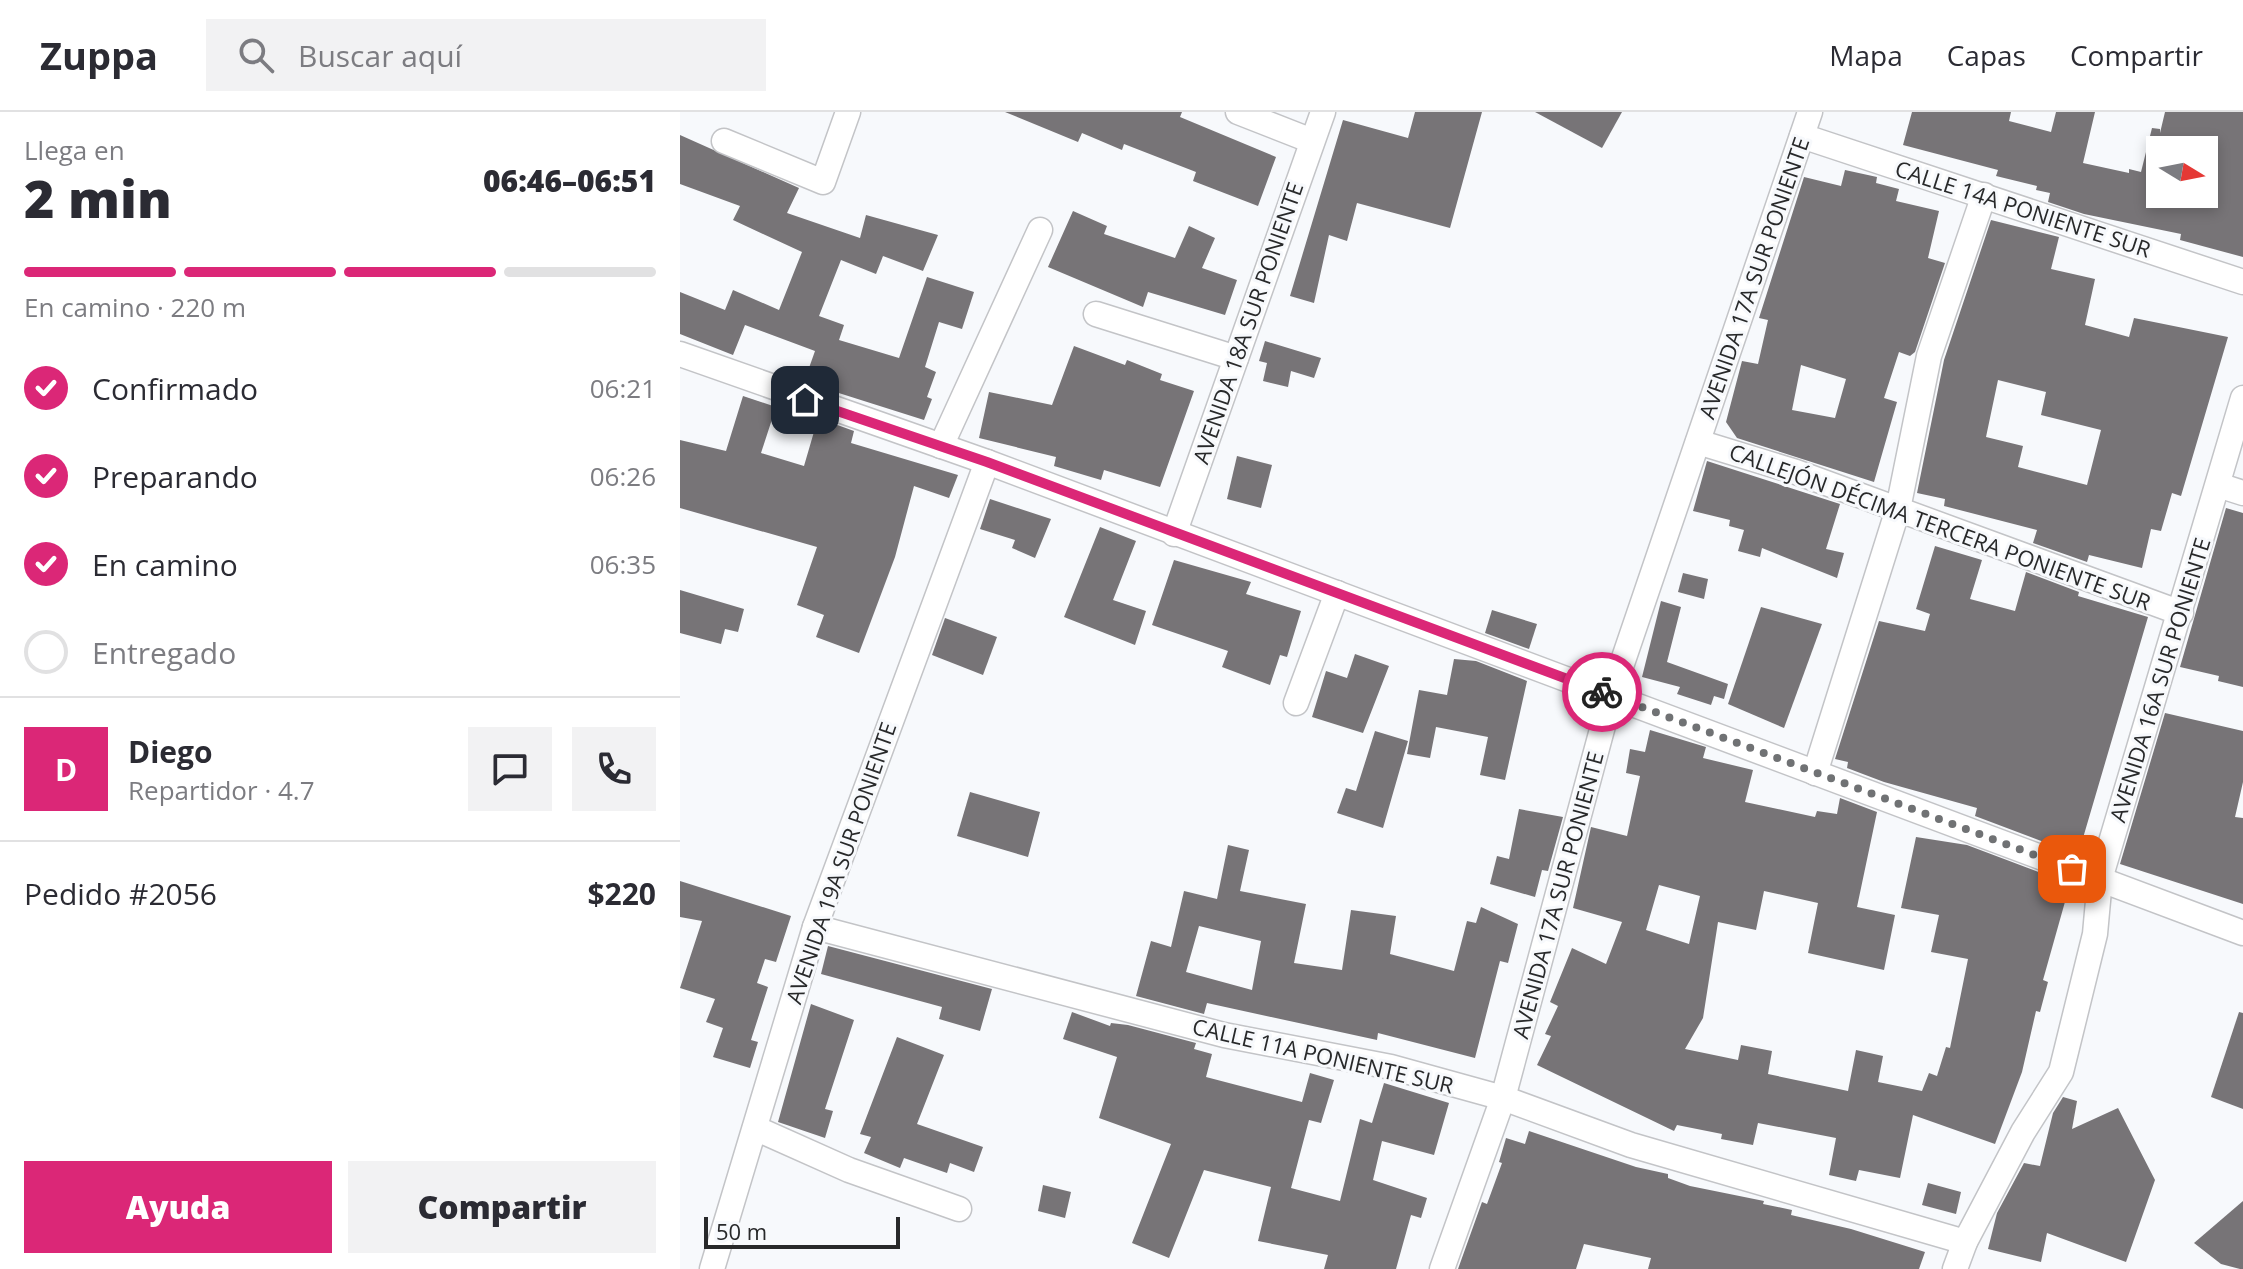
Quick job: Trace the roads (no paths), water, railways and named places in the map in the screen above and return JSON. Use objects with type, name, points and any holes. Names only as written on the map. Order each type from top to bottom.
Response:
[{"type":"street","points":[[724,141],[823,182],[848,112]]},
{"type":"street","points":[[1238,112],[1312,141]]},
{"type":"street","name":"AVENIDA 18A SUR PONIENTE","points":[[1174,534],[1323,112]]},
{"type":"street","name":"AVENIDA 17A SUR PONIENTE","points":[[1442,1269],[1503,1098],[1611,696],[1810,112]]},
{"type":"street","name":"CALLE 14A PONIENTE SUR","points":[[1802,136],[2243,282]]},
{"type":"street","points":[[1815,773],[1898,509],[1929,356],[1984,195]]},
{"type":"street","points":[[941,446],[1040,230]]},
{"type":"street","points":[[1096,314],[1236,358]]},
{"type":"street","points":[[680,354],[987,462],[2243,933]]},
{"type":"street","name":"AVENIDA 16A SUR PONIENTE","points":[[1955,1269],[1965,1242],[2023,1132],[2061,1072],[2095,934],[2100,879],[2243,398]]},
{"type":"street","name":"CALLEJÓN DÉCIMA TERCERA PONIENTE SUR","points":[[1698,442],[1898,509],[2181,613]]},
{"type":"street","name":"AVENIDA 19A SUR PONIENTE","points":[[712,1269],[815,927],[987,462]]},
{"type":"street","points":[[2218,485],[2243,493]]},
{"type":"street","points":[[1296,703],[1337,593]]},
{"type":"street","name":"CALLE 11A PONIENTE SUR","points":[[815,927],[1224,1035],[1391,1067],[1503,1098],[1631,1145],[1965,1242]]},
{"type":"street","points":[[755,1128],[849,1170],[959,1209]]}]
